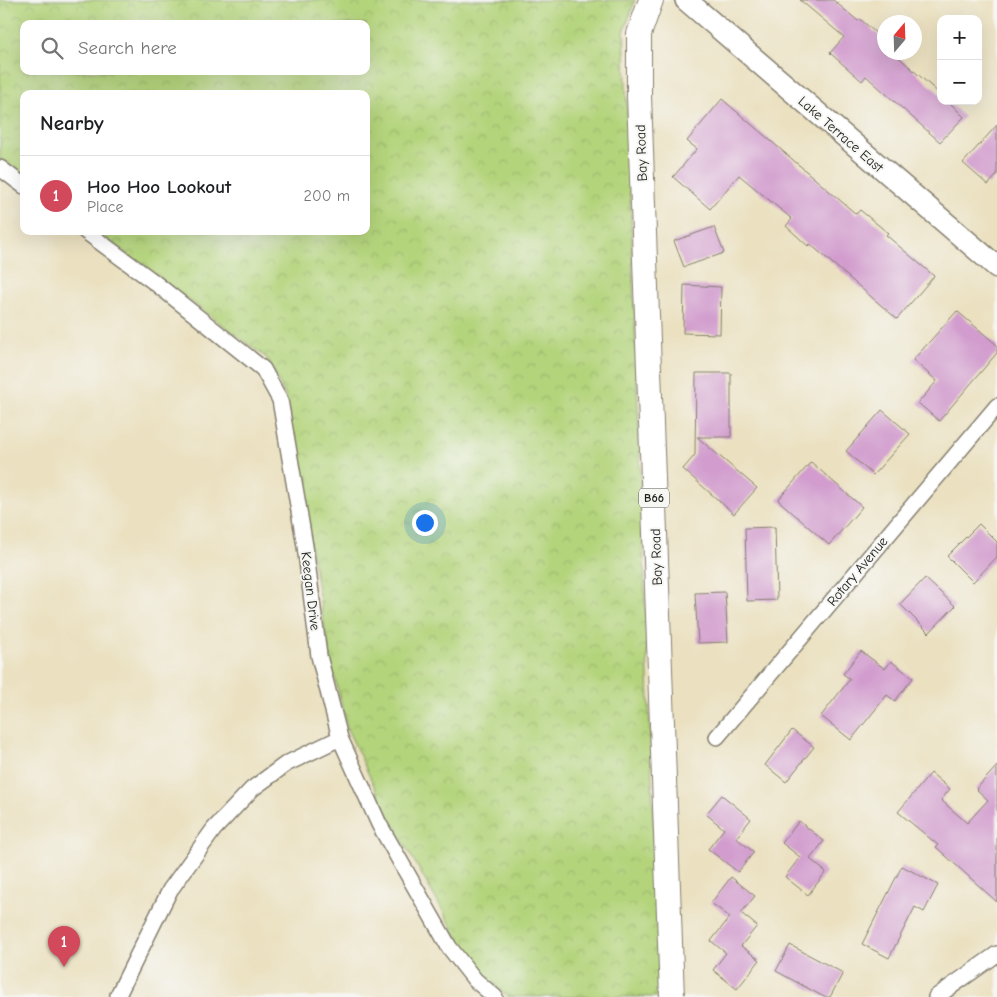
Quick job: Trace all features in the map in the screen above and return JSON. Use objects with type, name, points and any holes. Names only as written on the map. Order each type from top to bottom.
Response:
[{"type":"main road","name":"Bay Road","points":[[651,0],[639,34],[639,96],[672,997]]},
{"type":"street","name":"Lake Terrace East","points":[[686,0],[997,267]]},
{"type":"street","points":[[0,168],[20,183]]},
{"type":"street","name":"Keegan Drive","points":[[90,235],[162,288],[262,368],[280,400],[305,546],[319,656],[340,738],[379,824],[449,947],[475,980],[495,997]]},
{"type":"street","name":"Rotary Avenue","points":[[717,737],[997,406]]},
{"type":"street","points":[[118,995],[170,890],[214,829],[252,789],[286,764],[340,738]]},
{"type":"street","points":[[936,997],[997,954]]},
{"type":"green space","points":[[0,0],[635,0],[624,32],[660,997],[508,997],[480,972],[460,941],[390,819],[348,731],[329,654],[285,395],[267,358],[101,235],[370,235],[370,90],[20,90],[20,174],[0,159]]},
{"type":"building","points":[[800,0],[833,0],[858,21],[860,19],[877,34],[877,60],[902,60],[937,91],[937,105],[952,105],[964,117],[940,142],[866,76],[862,81],[830,53],[844,37]]},
{"type":"building","points":[[722,99],[856,214],[860,210],[888,233],[886,235],[934,276],[897,319],[810,244],[808,246],[786,226],[792,219],[739,175],[710,209],[673,177],[697,149],[687,141]]},
{"type":"building","points":[[997,125],[997,175],[988,185],[963,163]]},
{"type":"building","points":[[714,227],[724,253],[684,267],[674,241]]},
{"type":"building","points":[[684,285],[721,287],[720,334],[683,333]]},
{"type":"building","points":[[957,311],[997,345],[997,353],[939,421],[918,403],[937,381],[913,360]]},
{"type":"building","points":[[696,373],[731,373],[731,437],[697,437],[757,488],[734,514],[683,469],[695,455]]},
{"type":"building","points":[[882,410],[910,434],[873,475],[846,451]]},
{"type":"building","points":[[811,462],[862,507],[829,545],[778,500]]},
{"type":"building","points":[[979,524],[997,542],[997,557],[973,582],[947,556]]},
{"type":"building","points":[[775,527],[777,600],[747,601],[745,528]]},
{"type":"building","points":[[925,578],[955,606],[929,633],[900,604]]},
{"type":"building","points":[[725,592],[728,642],[698,643],[695,593]]},
{"type":"building","points":[[861,651],[885,669],[891,661],[913,678],[895,701],[887,695],[851,740],[821,716],[850,679],[843,674]]},
{"type":"building","points":[[792,730],[814,747],[786,782],[765,765]]},
{"type":"building","points":[[997,766],[997,902],[936,847],[938,845],[898,812],[931,773],[950,789],[941,800],[967,823],[988,800],[976,789]]},
{"type":"building","points":[[722,795],[751,819],[736,838],[754,852],[738,872],[708,849],[724,829],[706,814]]},
{"type":"building","points":[[799,821],[824,841],[810,859],[826,872],[808,895],[785,877],[800,857],[782,843]]},
{"type":"building","points":[[902,866],[938,885],[924,912],[915,907],[889,958],[862,944]]},
{"type":"building","points":[[731,877],[755,896],[741,913],[757,926],[741,946],[760,960],[737,989],[713,970],[726,953],[711,941],[730,917],[711,903]]},
{"type":"building","points":[[790,945],[843,973],[830,997],[824,997],[776,971]]},
{"type":"place","name":"Hoo Hoo Lookout","points":[[64,967]]}]
